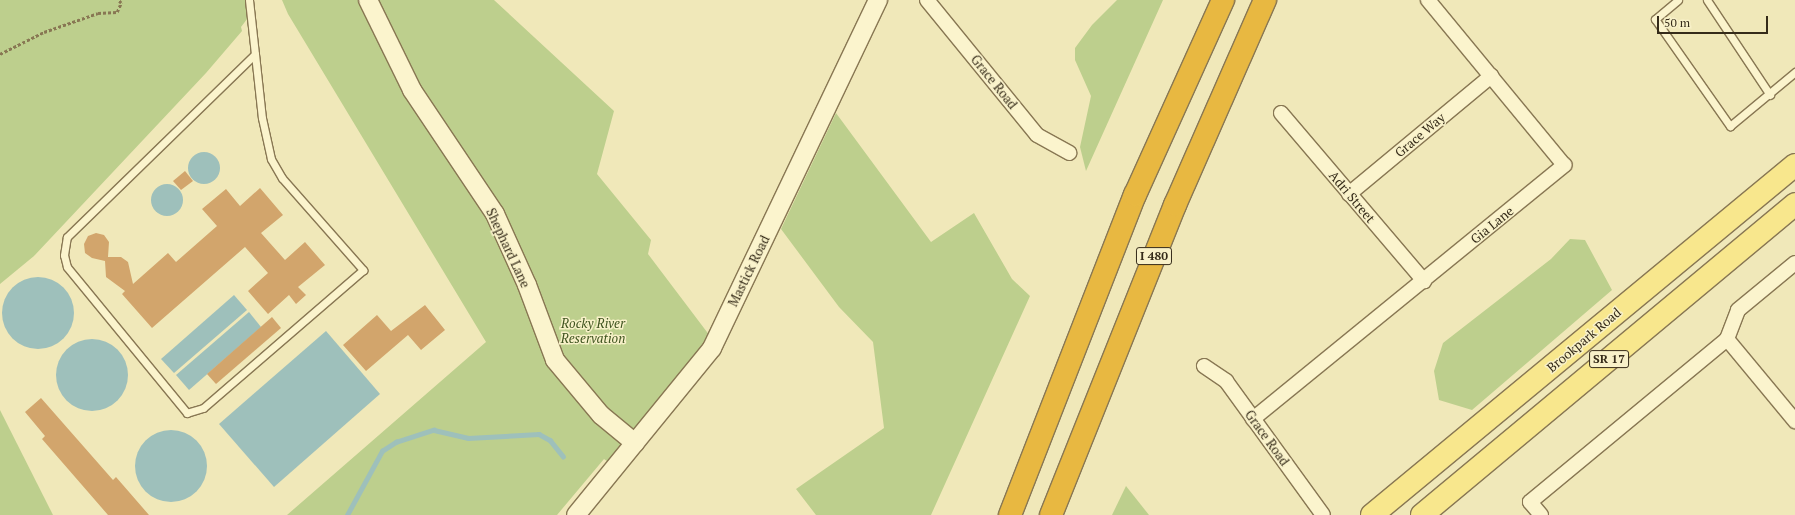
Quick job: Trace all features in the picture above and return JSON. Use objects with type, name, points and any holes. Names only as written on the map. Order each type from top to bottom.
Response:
[{"type":"highway","name":"I 480","points":[[1010,515],[1135,195],[1223,0]]},
{"type":"highway","name":"I 480","points":[[1051,515],[1175,205],[1265,0]]},
{"type":"main road","name":"Brookpark Road","points":[[1372,515],[1795,165]]},
{"type":"main road","name":"SR 17","points":[[1422,515],[1795,204]]},
{"type":"street","name":"Shephard Lane","points":[[368,0],[412,90],[495,214],[527,285],[555,360],[601,415],[635,443]]},
{"type":"street","name":"Mastick Road","points":[[576,515],[712,348],[878,0]]},
{"type":"street","name":"Grace Road","points":[[927,0],[1037,135],[1069,153]]},
{"type":"street","name":"Gia Lane","points":[[1253,418],[1424,281],[1564,165],[1428,0]]},
{"type":"street","name":"Grace Way","points":[[1349,194],[1491,76]]},
{"type":"street","name":"Adri Street","points":[[1281,113],[1424,281]]},
{"type":"street","points":[[1541,515],[1530,502],[1727,339],[1738,310],[1795,263]]},
{"type":"street","points":[[1727,339],[1795,421]]},
{"type":"street","name":"Grace Road","points":[[1204,366],[1226,381],[1323,515]]},
{"type":"lane","points":[[249,0],[255,54],[262,118],[271,159],[282,178],[363,270],[203,408],[187,413],[67,267],[64,255],[67,237],[255,54]]},
{"type":"lane","points":[[1678,0],[1655,19],[1730,126],[1770,95],[1795,72]]},
{"type":"lane","points":[[1707,0],[1770,95]]},
{"type":"path","points":[[0,54],[44,32],[91,15],[117,12],[121,3],[118,0]]},
{"type":"green space","points":[[0,0],[250,0],[254,10],[241,27],[242,31],[206,73],[34,256],[0,284]]},
{"type":"green space","name":"Rocky River Reservation","points":[[282,0],[494,0],[614,111],[597,174],[651,240],[648,254],[713,340],[611,464],[604,459],[557,515],[287,515],[486,342],[288,14]]},
{"type":"green space","points":[[1117,0],[1163,0],[1086,171],[1080,147],[1091,96],[1075,60],[1075,48],[1092,25]]},
{"type":"green space","points":[[836,113],[931,242],[974,213],[1012,279],[1030,296],[931,515],[816,515],[796,489],[884,428],[873,342],[839,307],[781,229]]},
{"type":"green space","points":[[1570,239],[1585,240],[1612,290],[1472,410],[1439,400],[1434,371],[1443,343],[1551,259]]},
{"type":"green space","points":[[0,410],[53,515],[0,515]]},
{"type":"green space","points":[[1126,486],[1149,515],[1112,515]]},
{"type":"water","points":[[207,152],[213,154],[218,159],[220,168],[218,177],[213,182],[201,184],[195,182],[190,177],[188,165],[190,159],[195,154]]},
{"type":"water","points":[[170,184],[176,186],[181,191],[183,200],[181,209],[176,214],[164,216],[158,214],[153,209],[151,197],[153,191],[158,186]]},
{"type":"water","points":[[38,277],[58,283],[68,293],[74,313],[68,333],[58,343],[38,349],[18,343],[8,333],[2,313],[8,293],[18,283]]},
{"type":"water","points":[[234,295],[247,310],[174,373],[161,359]]},
{"type":"water","points":[[249,312],[261,327],[189,390],[176,375]]},
{"type":"water","points":[[326,331],[380,394],[274,487],[219,424]]},
{"type":"water","points":[[92,339],[112,345],[122,355],[128,375],[122,395],[112,405],[92,411],[72,405],[62,395],[56,375],[62,355],[72,345]]},
{"type":"water","points":[[171,430],[191,436],[201,446],[207,466],[201,486],[191,496],[171,502],[151,496],[141,486],[135,466],[141,446],[151,436]]},
{"type":"building","points":[[185,171],[193,181],[181,190],[173,181]]},
{"type":"building","points":[[260,188],[283,215],[261,233],[285,260],[305,242],[325,265],[298,287],[306,295],[296,304],[289,295],[268,314],[248,291],[268,273],[245,247],[152,328],[122,294],[125,291],[106,277],[105,261],[92,258],[85,253],[84,244],[88,236],[96,233],[104,235],[109,242],[108,257],[121,257],[128,262],[133,284],[168,253],[176,262],[217,226],[202,209],[226,189],[240,206]]},
{"type":"building","points":[[425,305],[445,330],[421,350],[408,335],[366,371],[343,345],[377,315],[391,331]]},
{"type":"building","points":[[272,317],[281,328],[216,384],[207,374]]},
{"type":"building","points":[[41,398],[113,480],[116,477],[149,515],[108,515],[42,439],[45,436],[25,412]]},
{"type":"waterway","points":[[347,515],[382,451],[396,442],[434,430],[468,438],[539,434],[550,440],[563,456]]}]
